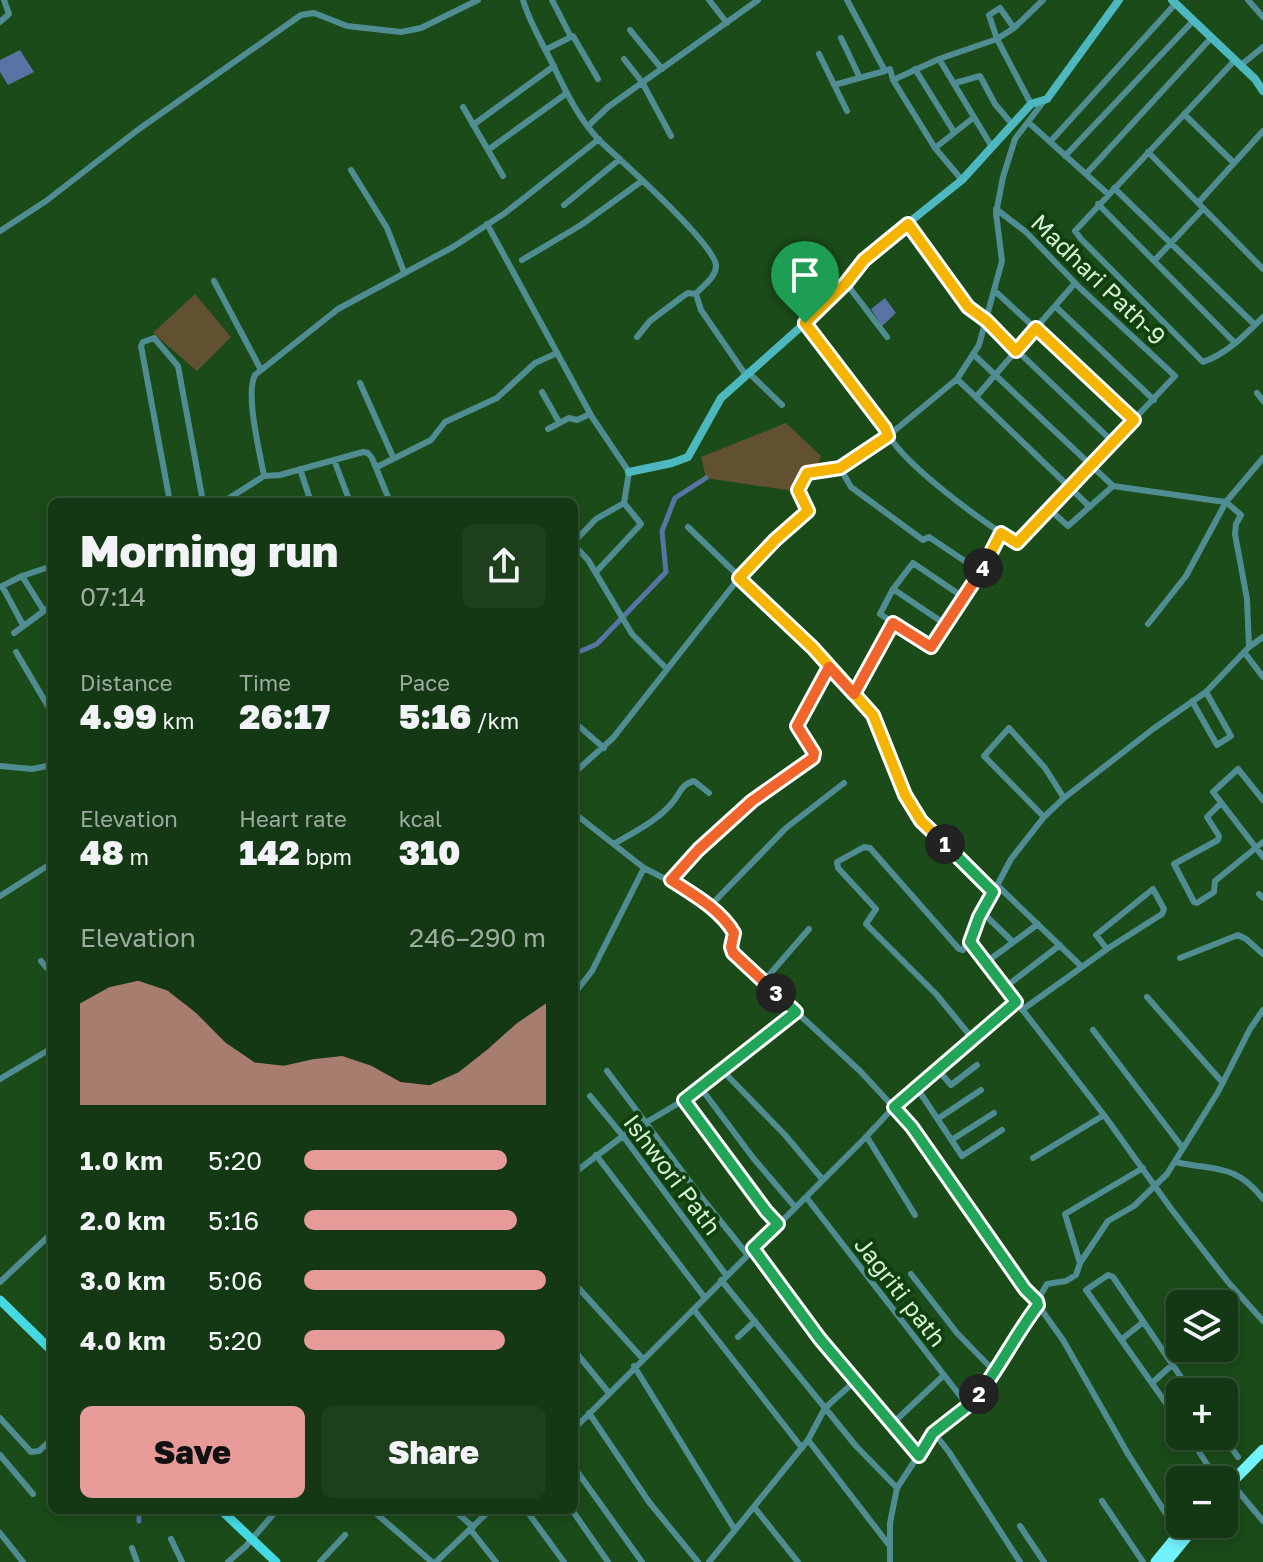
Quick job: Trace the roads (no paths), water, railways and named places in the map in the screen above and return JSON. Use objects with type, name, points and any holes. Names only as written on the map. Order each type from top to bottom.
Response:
[{"type":"highway","points":[[1238,1467],[1263,1442]]},
{"type":"highway","points":[[1238,1476],[1263,1450]]},
{"type":"highway","points":[[1148,1561],[1170,1538]]},
{"type":"highway","points":[[1166,1562],[1186,1538]]},
{"type":"main road","points":[[0,1300],[48,1347]]},
{"type":"main road","points":[[225,1514],[276,1562]]},
{"type":"street","points":[[0,22],[9,14],[4,0]]},
{"type":"street","points":[[0,231],[46,201],[175,103],[301,15],[314,13],[347,26],[401,32],[421,28],[478,0]]},
{"type":"street","points":[[523,0],[532,27],[588,126],[711,252],[715,274],[696,294]]},
{"type":"street","points":[[552,0],[598,79]]},
{"type":"street","points":[[709,0],[727,23]]},
{"type":"street","points":[[588,126],[642,82],[758,0]]},
{"type":"street","points":[[847,0],[885,71]]},
{"type":"street","points":[[893,80],[939,59],[997,39],[1014,28],[1043,0]]},
{"type":"street","points":[[578,770],[604,748],[739,578],[808,511],[798,490],[807,473],[840,468],[888,436],[957,379],[973,354],[987,321],[1002,261],[996,209],[1015,139],[1119,0]]},
{"type":"street","points":[[1248,0],[1263,17]]},
{"type":"street","points":[[1050,142],[1174,2],[1238,62],[1263,91]]},
{"type":"street","points":[[1014,28],[1000,8],[989,15],[997,39],[1031,104]]},
{"type":"street","points":[[1065,156],[1194,20]]},
{"type":"street","points":[[630,30],[662,69]]},
{"type":"street","points":[[545,50],[570,35]]},
{"type":"street","points":[[1086,174],[1212,37]]},
{"type":"street","points":[[841,38],[860,78]]},
{"type":"street","points":[[1263,47],[1238,62],[1184,114],[1075,231],[1203,362],[1235,343],[1263,317]]},
{"type":"street","points":[[819,54],[847,111]]},
{"type":"street","points":[[624,59],[642,82],[671,136]]},
{"type":"street","points":[[939,59],[992,147]]},
{"type":"street","points":[[473,125],[554,66]]},
{"type":"street","points":[[834,85],[890,69],[893,80],[935,148],[962,180]]},
{"type":"street","points":[[915,69],[954,132]]},
{"type":"street","points":[[955,83],[980,76],[995,104],[1012,124]]},
{"type":"street","points":[[488,150],[567,93]]},
{"type":"street","points":[[629,472],[688,457],[721,398],[746,373],[805,323],[846,283],[864,260],[962,180],[1031,104],[1047,99]]},
{"type":"street","points":[[463,107],[503,176]]},
{"type":"street","points":[[1184,114],[1234,163]]},
{"type":"street","points":[[935,148],[973,118]]},
{"type":"street","points":[[1028,122],[1108,194]]},
{"type":"street","points":[[1154,261],[1263,131]]},
{"type":"street","points":[[264,476],[253,377],[338,309],[453,247],[536,191],[599,139]]},
{"type":"street","points":[[1148,152],[1263,269]]},
{"type":"street","points":[[564,205],[620,159]]},
{"type":"street","points":[[351,170],[387,228],[404,272]]},
{"type":"street","points":[[522,260],[581,225],[642,181]]},
{"type":"street","points":[[1114,188],[1255,325]]},
{"type":"street","points":[[1098,204],[1235,343]]},
{"type":"street","name":"Madhari Path-9","points":[[996,209],[1026,232],[1075,283],[1175,376],[1154,400]]},
{"type":"street","points":[[487,224],[590,414],[629,472],[624,503],[641,524],[596,572]]},
{"type":"street","points":[[908,224],[968,307],[987,321],[1113,442]]},
{"type":"street","points":[[214,281],[261,370]]},
{"type":"street","points":[[846,283],[887,337]]},
{"type":"street","points":[[976,397],[1075,283]]},
{"type":"street","points":[[994,290],[1134,420]]},
{"type":"street","points":[[637,337],[650,321],[682,297],[688,293],[696,294]]},
{"type":"street","points":[[696,294],[701,310],[746,373],[782,405]]},
{"type":"street","points":[[805,323],[888,436],[964,508],[1017,543],[1154,400],[1056,307]]},
{"type":"street","points":[[169,498],[141,346],[154,338],[178,366],[202,498]]},
{"type":"street","points":[[377,467],[431,440],[445,422],[497,398],[535,363],[557,353]]},
{"type":"street","points":[[973,354],[1113,486],[1226,502],[1241,515],[1235,534],[1247,599],[1246,650],[1263,677]]},
{"type":"street","points":[[957,379],[1090,507]]},
{"type":"street","points":[[360,383],[393,457]]},
{"type":"street","points":[[542,392],[559,422]]},
{"type":"street","points":[[1257,393],[1263,401]]},
{"type":"street","points":[[548,429],[569,418],[579,420],[590,414]]},
{"type":"street","points":[[229,498],[264,476],[280,475],[363,452],[368,453],[377,467],[389,498]]},
{"type":"street","points":[[1148,624],[1186,576],[1226,502],[1263,458]]},
{"type":"street","points":[[334,460],[348,498]]},
{"type":"street","points":[[840,468],[851,487],[923,540],[929,537],[981,572]]},
{"type":"street","points":[[300,469],[310,498]]},
{"type":"street","points":[[1049,509],[1068,526],[1113,486]]},
{"type":"street","points":[[578,539],[596,519],[624,503]]},
{"type":"street","points":[[688,527],[854,694],[877,723],[899,783],[916,814],[1081,966]]},
{"type":"street","points":[[963,597],[913,563],[880,612],[931,647],[981,572],[1001,533]]},
{"type":"street","points":[[578,549],[596,572],[632,634],[667,669]]},
{"type":"street","points":[[23,625],[1,586],[48,567]]},
{"type":"street","points":[[22,576],[44,611]]},
{"type":"street","points":[[893,589],[945,624]]},
{"type":"street","points":[[14,633],[48,608]]},
{"type":"street","points":[[854,694],[893,623]]},
{"type":"street","points":[[972,1038],[936,994],[866,924],[876,909],[838,868],[837,862],[864,847],[870,848],[963,950],[1020,845],[1044,817],[1064,798],[1192,701],[1263,637]]},
{"type":"street","points":[[16,652],[48,706]]},
{"type":"street","points":[[671,880],[698,850],[752,801],[813,758],[814,753],[797,726],[829,667]]},
{"type":"street","points":[[1192,701],[1217,745],[1231,736],[1203,691]]},
{"type":"street","points":[[578,725],[604,748]]},
{"type":"street","points":[[1044,817],[984,756],[1009,728],[1045,768],[1064,798]]},
{"type":"street","points":[[0,766],[32,769],[48,766]]},
{"type":"street","points":[[1263,800],[1238,769],[1213,792],[1263,857]]},
{"type":"street","points":[[614,844],[652,821],[673,803],[688,782],[694,781],[709,793]]},
{"type":"street","points":[[710,906],[786,828],[844,783]]},
{"type":"street","points":[[1220,804],[1207,817],[1219,836],[1218,840],[1174,864],[1190,898],[1197,903],[1211,895],[1215,881],[1263,842]]},
{"type":"street","points":[[578,816],[644,868],[671,880],[710,906],[734,933],[733,953],[860,1071],[912,1127],[1063,1340],[1128,1454],[1166,1506]]},
{"type":"street","points":[[0,896],[48,866]]},
{"type":"street","points":[[578,989],[592,971],[644,868]]},
{"type":"street","points":[[1022,1010],[1081,966],[1164,912],[1153,889],[1096,935],[1107,949]]},
{"type":"street","points":[[982,912],[1013,942]]},
{"type":"street","points":[[985,963],[1038,924]]},
{"type":"street","points":[[763,982],[809,929]]},
{"type":"street","points":[[1180,958],[1238,935],[1263,954]]},
{"type":"street","points":[[970,942],[1228,1282],[1263,1321]]},
{"type":"street","points":[[1004,988],[1060,945]]},
{"type":"street","points":[[41,961],[48,969]]},
{"type":"street","points":[[1147,997],[1223,1083]]},
{"type":"street","points":[[578,1423],[894,1107],[1016,1002]]},
{"type":"street","points":[[890,1562],[890,1523],[897,1488],[934,1433],[968,1406],[1005,1359],[1015,1336],[1047,1284],[1073,1278],[1108,1221],[1134,1206],[1176,1162],[1263,1010]]},
{"type":"street","points":[[578,1170],[623,1136],[684,1100],[796,1012]]},
{"type":"street","points":[[1093,1030],[1182,1147]]},
{"type":"street","points":[[1,1075],[48,1050]]},
{"type":"street","points":[[938,1070],[951,1085],[977,1065]]},
{"type":"street","points":[[607,1071],[645,1124],[854,1382],[919,1456]]},
{"type":"street","points":[[723,1071],[785,1135],[823,1180]]},
{"type":"street","points":[[700,1087],[795,1207]]},
{"type":"street","points":[[917,1088],[962,1156],[1002,1130]]},
{"type":"street","points":[[939,1118],[981,1090]]},
{"type":"street","name":"Ishwori Path","points":[[590,1096],[623,1136],[755,1321],[874,1466],[897,1488]]},
{"type":"street","points":[[684,1100],[778,1224]]},
{"type":"street","points":[[953,1139],[994,1113]]},
{"type":"street","points":[[1033,1158],[1104,1115]]},
{"type":"street","points":[[867,1137],[915,1215]]},
{"type":"street","points":[[596,1155],[705,1298]]},
{"type":"street","points":[[1176,1162],[1231,1171],[1247,1181],[1263,1199]]},
{"type":"street","points":[[1080,1263],[1065,1214],[1143,1168]]},
{"type":"street","name":"Jagriti path","points":[[806,1197],[968,1406]]},
{"type":"street","points":[[0,1282],[48,1237]]},
{"type":"street","points":[[911,1274],[957,1333],[995,1372]]},
{"type":"street","points":[[1166,1403],[1086,1290],[1108,1275],[1113,1277],[1181,1378]]},
{"type":"street","points":[[578,1287],[643,1359]]},
{"type":"street","points":[[694,1310],[802,1448]]},
{"type":"street","points":[[738,1337],[755,1321]]},
{"type":"street","points":[[1122,1339],[1142,1323]]},
{"type":"street","points":[[578,1355],[609,1393]]},
{"type":"street","points":[[1152,1383],[1172,1365]]},
{"type":"street","points":[[634,1366],[735,1530]]},
{"type":"street","points":[[891,1425],[944,1375]]},
{"type":"street","points":[[709,1562],[802,1448],[825,1408],[854,1382]]},
{"type":"street","points":[[589,1413],[659,1514],[698,1562]]},
{"type":"street","points":[[0,1418],[31,1452],[39,1451],[48,1443]]},
{"type":"street","points":[[934,1433],[1020,1562]]},
{"type":"street","points":[[808,1440],[891,1547]]},
{"type":"street","points":[[1233,1450],[1238,1457]]},
{"type":"street","points":[[0,1455],[33,1494]]},
{"type":"street","points":[[578,1473],[642,1562]]},
{"type":"street","points":[[1238,1491],[1263,1521]]},
{"type":"street","points":[[1102,1501],[1148,1561]]},
{"type":"street","points":[[754,1507],[798,1562]]},
{"type":"street","points":[[228,1562],[273,1514]]},
{"type":"street","points":[[377,1514],[434,1562],[486,1514]]},
{"type":"street","points":[[458,1514],[496,1562]]},
{"type":"street","points":[[529,1514],[564,1562]]},
{"type":"street","points":[[575,1514],[608,1562]]},
{"type":"street","points":[[1020,1526],[1044,1562]]},
{"type":"street","points":[[0,1533],[22,1562]]},
{"type":"street","points":[[320,1562],[345,1535]]},
{"type":"street","points":[[171,1539],[182,1562]]},
{"type":"street","points":[[132,1548],[137,1562]]},
{"type":"water","points":[[20,50],[34,72],[8,85],[0,72],[0,60]]},
{"type":"water","points":[[885,298],[896,313],[882,326],[871,309]]},
{"type":"waterway","points":[[578,652],[597,644],[666,572],[662,531],[675,498],[706,478]]},
{"type":"waterway","points":[[139,1514],[139,1521]]}]
